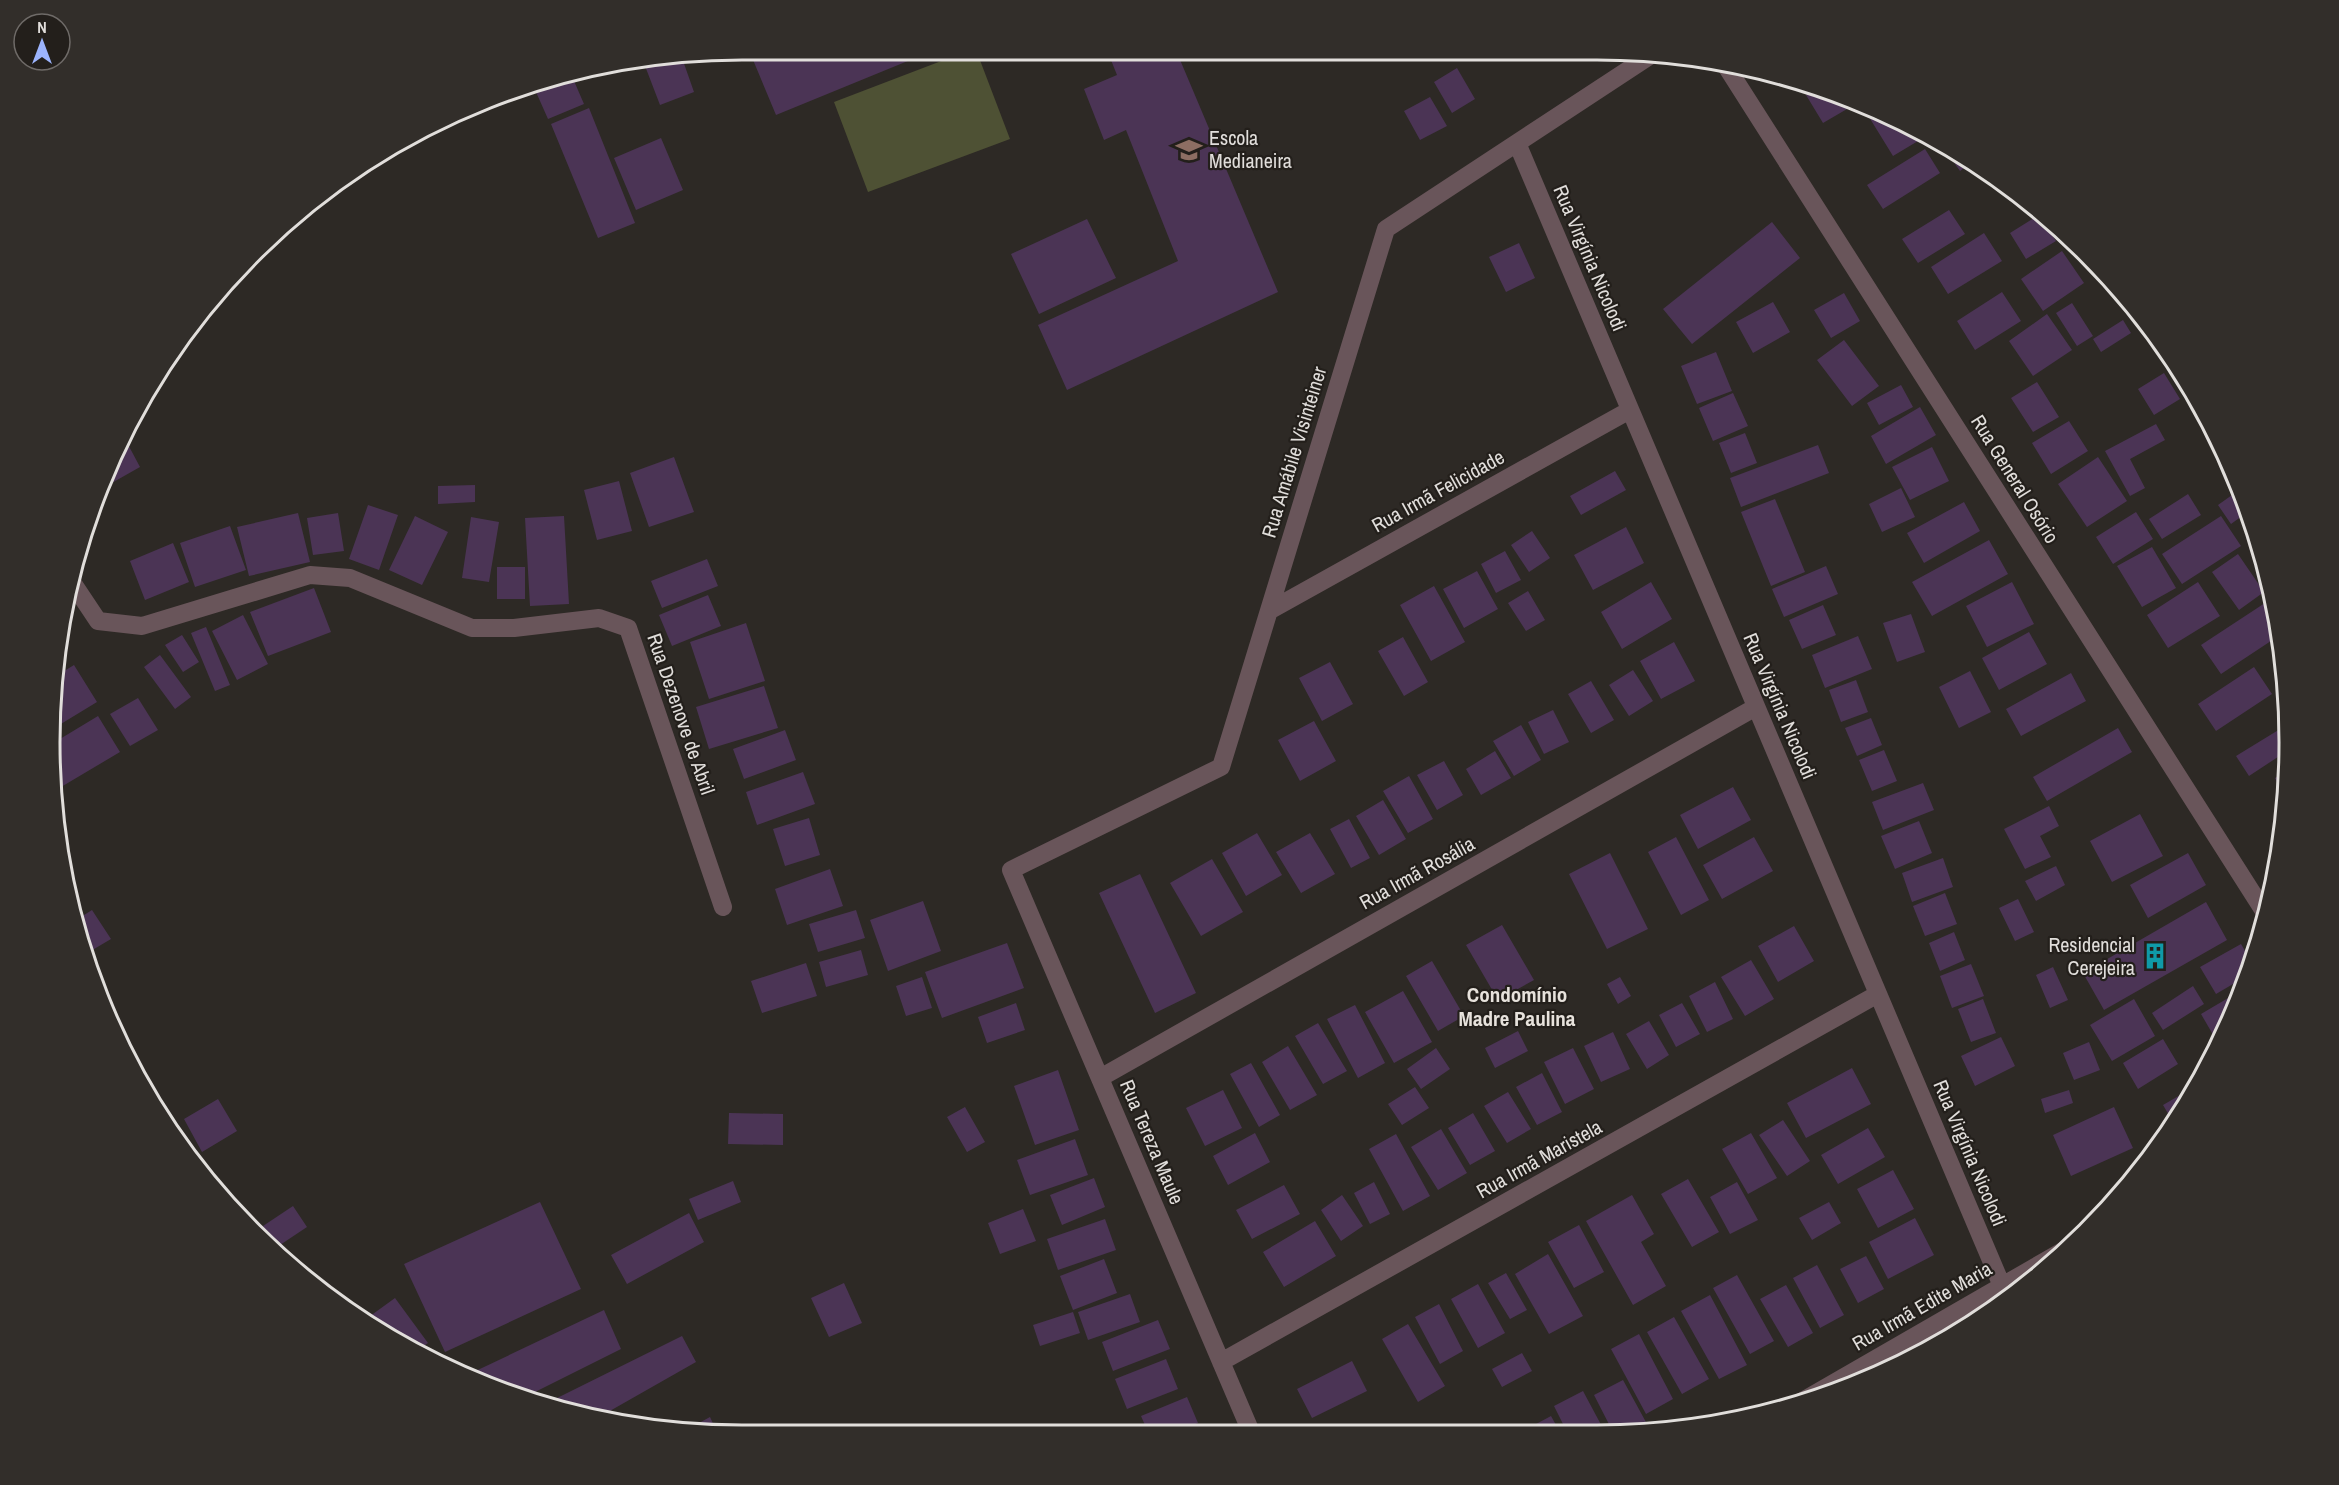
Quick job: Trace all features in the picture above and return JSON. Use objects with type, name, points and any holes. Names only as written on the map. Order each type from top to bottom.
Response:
[{"type":"street","name":"Rua Amábile Visinteiner","points":[[1011,870],[1221,766],[1386,229],[1642,61]]},
{"type":"street","name":"Rua General Osório","points":[[1731,73],[2259,904]]},
{"type":"street","name":"Rua Virgínia Nicolodi","points":[[1517,143],[2002,1286]]},
{"type":"street","name":"Rua Irmã Felicidade","points":[[1269,610],[1630,410]]},
{"type":"street","name":"Rua Dezenove de Abril","points":[[77,590],[98,621],[142,626],[309,575],[350,578],[472,628],[514,628],[599,618],[628,628],[723,907]]},
{"type":"street","name":"Rua Irmã Rosália","points":[[1100,1078],[1756,707]]},
{"type":"street","name":"Rua Tereza Maule","points":[[1011,870],[1248,1425]]},
{"type":"street","name":"Rua Irmã Maristela","points":[[1221,1362],[1878,994]]},
{"type":"street","name":"Rua Irmã Edite Maria","points":[[1838,1381],[2029,1271]]},
{"type":"green space","points":[[944,60],[980,60],[1010,139],[868,192],[834,102]]},
{"type":"building","points":[[753,60],[910,60],[776,115]]},
{"type":"building","points":[[1111,60],[1180,60],[1278,292],[1067,390],[1038,325],[1178,261],[1126,130],[1104,140],[1084,89],[1117,75]]},
{"type":"building","points":[[684,63],[694,92],[660,105],[646,67]]},
{"type":"building","points":[[1457,68],[1475,99],[1452,113],[1434,82]]},
{"type":"building","points":[[574,81],[584,104],[548,119],[536,92]]},
{"type":"building","points":[[1806,95],[1816,96],[1848,108],[1823,123]]},
{"type":"building","points":[[1430,97],[1447,126],[1420,140],[1404,111]]},
{"type":"building","points":[[589,108],[635,223],[598,238],[551,124]]},
{"type":"building","points":[[1869,117],[1898,130],[1918,141],[1893,156]]},
{"type":"building","points":[[661,138],[683,190],[636,210],[614,158]]},
{"type":"building","points":[[1925,149],[1940,173],[1883,209],[1867,185]]},
{"type":"building","points":[[1952,160],[1964,168],[1960,171]]},
{"type":"building","points":[[1949,210],[1965,234],[1918,263],[1902,239]]},
{"type":"building","points":[[2034,218],[2050,232],[2056,241],[2026,259],[2010,233]]},
{"type":"building","points":[[1087,219],[1116,278],[1039,314],[1011,254]]},
{"type":"building","points":[[1772,222],[1800,258],[1692,344],[1663,309]]},
{"type":"building","points":[[1984,233],[2002,261],[1948,294],[1931,267]]},
{"type":"building","points":[[1519,243],[1535,278],[1506,292],[1489,257]]},
{"type":"building","points":[[2062,251],[2084,283],[2043,311],[2021,279]]},
{"type":"building","points":[[2002,292],[2021,321],[1975,350],[1957,321]]},
{"type":"building","points":[[1844,293],[1860,321],[1831,338],[1814,310]]},
{"type":"building","points":[[1773,302],[1790,332],[1753,353],[1736,322]]},
{"type":"building","points":[[2072,303],[2093,336],[2077,346],[2056,313]]},
{"type":"building","points":[[2047,314],[2072,350],[2033,376],[2009,341]]},
{"type":"building","points":[[2123,320],[2131,333],[2101,352],[2093,339]]},
{"type":"building","points":[[1844,340],[1879,386],[1852,406],[1817,360]]},
{"type":"building","points":[[1716,352],[1732,391],[1697,404],[1681,366]]},
{"type":"building","points":[[2164,373],[2180,399],[2154,415],[2138,389]]},
{"type":"building","points":[[2037,382],[2059,417],[2033,432],[2011,398]]},
{"type":"building","points":[[1901,385],[1913,407],[1879,425],[1867,403]]},
{"type":"building","points":[[1733,393],[1748,426],[1713,441],[1699,408]]},
{"type":"building","points":[[1920,407],[1936,435],[1886,464],[1871,436]]},
{"type":"building","points":[[2069,421],[2088,451],[2051,474],[2032,443]]},
{"type":"building","points":[[2156,424],[2165,440],[2130,459],[2145,488],[2130,496],[2105,451]]},
{"type":"building","points":[[1745,433],[1757,463],[1731,473],[1719,443]]},
{"type":"building","points":[[128,445],[140,467],[111,483]]},
{"type":"building","points":[[1818,445],[1829,473],[1741,507],[1730,478]]},
{"type":"building","points":[[1932,447],[1949,481],[1910,500],[1892,467]]},
{"type":"building","points":[[674,457],[694,512],[649,527],[630,473]]},
{"type":"building","points":[[2098,457],[2127,501],[2087,527],[2058,484]]},
{"type":"building","points":[[1615,471],[1626,490],[1581,515],[1570,496]]},
{"type":"building","points":[[619,481],[632,531],[597,540],[584,490]]},
{"type":"building","points":[[475,485],[475,502],[438,504],[438,486]]},
{"type":"building","points":[[1901,488],[1915,517],[1882,532],[1869,504]]},
{"type":"building","points":[[2188,494],[2201,515],[2162,539],[2149,519]]},
{"type":"building","points":[[2232,495],[2241,517],[2231,524],[2218,505]]},
{"type":"building","points":[[1775,499],[1805,572],[1771,586],[1741,512]]},
{"type":"building","points":[[1964,502],[1980,531],[1924,563],[1907,533]]},
{"type":"building","points":[[368,505],[398,515],[379,570],[349,559]]},
{"type":"building","points":[[2136,512],[2153,539],[2113,564],[2096,537]]},
{"type":"building","points":[[298,513],[310,562],[249,576],[237,527]]},
{"type":"building","points":[[338,513],[344,551],[313,555],[307,518]]},
{"type":"building","points":[[415,516],[448,532],[422,585],[389,570]]},
{"type":"building","points":[[564,516],[569,604],[530,606],[525,518]]},
{"type":"building","points":[[2221,516],[2241,546],[2182,584],[2162,554]]},
{"type":"building","points":[[471,517],[499,522],[489,582],[462,578]]},
{"type":"building","points":[[230,526],[246,570],[195,587],[180,543]]},
{"type":"building","points":[[1626,527],[1644,563],[1593,590],[1574,555]]},
{"type":"building","points":[[1532,531],[1550,558],[1529,572],[1511,545]]},
{"type":"building","points":[[1989,540],[2008,574],[1932,616],[1912,582]]},
{"type":"building","points":[[173,543],[189,582],[145,600],[130,561]]},
{"type":"building","points":[[2152,547],[2176,588],[2142,607],[2117,566]]},
{"type":"building","points":[[1505,551],[1521,580],[1496,593],[1481,564]]},
{"type":"building","points":[[2238,554],[2261,588],[2262,593],[2239,610],[2212,572]]},
{"type":"building","points":[[707,559],[718,586],[662,608],[651,581]]},
{"type":"building","points":[[1826,566],[1838,594],[1784,617],[1772,589]]},
{"type":"building","points":[[497,567],[525,567],[525,599],[497,599]]},
{"type":"building","points":[[1477,571],[1498,609],[1464,628],[1443,589]]},
{"type":"building","points":[[1651,582],[1672,619],[1622,649],[1601,612]]},
{"type":"building","points":[[2012,582],[2034,624],[1987,647],[1966,606]]},
{"type":"building","points":[[2198,582],[2220,616],[2168,648],[2147,615]]},
{"type":"building","points":[[1434,586],[1465,642],[1431,661],[1400,605]]},
{"type":"building","points":[[314,588],[331,632],[268,656],[250,612]]},
{"type":"building","points":[[1528,591],[1545,620],[1526,631],[1508,603]]},
{"type":"building","points":[[708,595],[721,626],[672,646],[659,615]]},
{"type":"building","points":[[2265,603],[2271,641],[2221,674],[2201,645]]},
{"type":"building","points":[[1823,605],[1836,635],[1802,649],[1789,620]]},
{"type":"building","points":[[1911,614],[1925,652],[1897,662],[1883,623]]},
{"type":"building","points":[[243,615],[268,664],[237,680],[212,631]]},
{"type":"building","points":[[746,623],[765,681],[709,699],[690,642]]},
{"type":"building","points":[[206,627],[230,685],[215,691],[191,633]]},
{"type":"building","points":[[2029,632],[2047,664],[1999,690],[1982,658]]},
{"type":"building","points":[[182,635],[199,662],[183,672],[165,645]]},
{"type":"building","points":[[1858,636],[1872,669],[1825,688],[1812,655]]},
{"type":"building","points":[[1403,637],[1428,682],[1404,696],[1378,651]]},
{"type":"building","points":[[1674,642],[1695,681],[1661,699],[1640,661]]},
{"type":"building","points":[[160,655],[191,697],[175,709],[144,667]]},
{"type":"building","points":[[1330,662],[1353,704],[1322,721],[1299,678]]},
{"type":"building","points":[[74,665],[97,702],[60,724],[61,698],[64,671]]},
{"type":"building","points":[[2254,667],[2272,694],[2216,731],[2198,704]]},
{"type":"building","points":[[1633,670],[1653,701],[1629,716],[1609,685]]},
{"type":"building","points":[[1970,671],[1991,712],[1959,728],[1939,687]]},
{"type":"building","points":[[2071,673],[2086,701],[2021,736],[2006,709]]},
{"type":"building","points":[[1856,680],[1868,712],[1841,722],[1829,690]]},
{"type":"building","points":[[1591,681],[1614,720],[1591,733],[1568,694]]},
{"type":"building","points":[[764,686],[778,728],[709,749],[696,707]]},
{"type":"building","points":[[138,698],[158,730],[130,746],[110,714]]},
{"type":"building","points":[[1553,710],[1569,742],[1544,754],[1528,722]]},
{"type":"building","points":[[98,716],[120,752],[61,787],[60,739]]},
{"type":"building","points":[[1871,718],[1882,745],[1857,756],[1845,728]]},
{"type":"building","points":[[1314,721],[1336,761],[1300,781],[1278,740]]},
{"type":"building","points":[[1521,725],[1541,760],[1514,776],[1493,741]]},
{"type":"building","points":[[2118,728],[2132,752],[2047,801],[2033,777]]},
{"type":"building","points":[[785,730],[796,760],[744,779],[733,749]]},
{"type":"building","points":[[2279,730],[2279,756],[2249,776],[2236,756]]},
{"type":"building","points":[[1884,750],[1897,781],[1872,791],[1859,760]]},
{"type":"building","points":[[1495,751],[1511,778],[1481,795],[1466,769]]},
{"type":"building","points":[[1444,761],[1463,795],[1437,810],[1417,775]]},
{"type":"building","points":[[803,772],[815,804],[757,825],[746,792]]},
{"type":"building","points":[[1409,776],[1433,819],[1408,833],[1383,791]]},
{"type":"building","points":[[1923,783],[1934,810],[1883,830],[1872,802]]},
{"type":"building","points":[[1733,787],[1751,820],[1698,849],[1680,815]]},
{"type":"building","points":[[1383,800],[1406,839],[1379,855],[1356,816]]},
{"type":"building","points":[[2049,806],[2059,826],[2040,836],[2051,857],[2025,869],[2004,829]]},
{"type":"building","points":[[2140,814],[2163,856],[2112,882],[2090,841]]},
{"type":"building","points":[[809,818],[820,855],[785,866],[773,829]]},
{"type":"building","points":[[1349,819],[1370,858],[1351,868],[1330,829]]},
{"type":"building","points":[[1919,821],[1932,853],[1895,869],[1881,836]]},
{"type":"building","points":[[1257,833],[1282,875],[1246,896],[1222,853]]},
{"type":"building","points":[[1310,833],[1335,874],[1301,893],[1276,852]]},
{"type":"building","points":[[1676,837],[1709,900],[1681,915],[1648,852]]},
{"type":"building","points":[[1754,837],[1773,871],[1722,899],[1703,865]]},
{"type":"building","points":[[1610,853],[1648,929],[1607,949],[1569,874]]},
{"type":"building","points":[[2188,853],[2206,885],[2148,918],[2130,885]]},
{"type":"building","points":[[1943,858],[1953,887],[1912,902],[1902,873]]},
{"type":"building","points":[[1212,859],[1243,912],[1201,936],[1170,883]]},
{"type":"building","points":[[2056,866],[2065,885],[2036,901],[2025,881]]},
{"type":"building","points":[[830,869],[843,906],[787,925],[775,889]]},
{"type":"building","points":[[1140,874],[1196,993],[1155,1013],[1099,893]]},
{"type":"building","points":[[1945,893],[1957,924],[1925,936],[1913,906]]},
{"type":"building","points":[[2018,899],[2034,932],[2015,941],[1999,908]]},
{"type":"building","points":[[923,901],[941,951],[888,971],[870,920]]},
{"type":"building","name":"Residencial Cerejeira","points":[[2206,902],[2227,940],[2104,1010],[2083,973]]},
{"type":"building","points":[[92,910],[111,939],[92,950],[82,916]]},
{"type":"building","points":[[856,910],[865,938],[818,952],[809,924]]},
{"type":"building","points":[[1502,925],[1534,980],[1498,1000],[1466,945]]},
{"type":"building","points":[[1794,926],[1814,961],[1778,982],[1758,946]]},
{"type":"building","points":[[1954,932],[1965,960],[1940,971],[1929,943]]},
{"type":"building","points":[[1007,943],[1024,988],[942,1018],[925,972]]},
{"type":"building","points":[[2241,944],[2246,952],[2235,983],[2216,994],[2200,967]]},
{"type":"building","points":[[861,950],[868,975],[826,987],[819,962]]},
{"type":"building","points":[[1751,960],[1774,999],[1745,1016],[1721,977]]},
{"type":"building","points":[[1432,961],[1464,1016],[1438,1031],[1406,976]]},
{"type":"building","points":[[806,963],[817,996],[762,1013],[751,981]]},
{"type":"building","points":[[1971,964],[1984,996],[1952,1008],[1940,976]]},
{"type":"building","points":[[2053,967],[2068,1000],[2050,1008],[2036,975]]},
{"type":"building","points":[[922,977],[932,1008],[906,1016],[896,986]]},
{"type":"building","points":[[1620,977],[1631,996],[1618,1004],[1607,984]]},
{"type":"building","points":[[1715,982],[1733,1019],[1707,1032],[1689,996]]},
{"type":"building","points":[[2193,986],[2204,1004],[2163,1030],[2152,1013]]},
{"type":"building","points":[[1403,991],[1432,1042],[1394,1063],[1365,1012]]},
{"type":"building","points":[[2230,997],[2213,1035],[2201,1014]]},
{"type":"building","points":[[1983,999],[1996,1033],[1971,1042],[1958,1009]]},
{"type":"building","points":[[2134,999],[2155,1036],[2112,1061],[2090,1025]]},
{"type":"building","points":[[1016,1003],[1025,1030],[987,1043],[978,1017]]},
{"type":"building","points":[[1682,1003],[1700,1034],[1676,1047],[1659,1015]]},
{"type":"building","points":[[1355,1005],[1385,1063],[1358,1078],[1327,1019]]},
{"type":"building","points":[[1649,1021],[1669,1055],[1647,1069],[1626,1034]]},
{"type":"building","points":[[1318,1023],[1347,1071],[1323,1084],[1295,1036]]},
{"type":"building","points":[[1518,1031],[1528,1051],[1495,1068],[1485,1048]]},
{"type":"building","points":[[1613,1032],[1630,1069],[1601,1082],[1584,1046]]},
{"type":"building","points":[[2001,1037],[2015,1066],[1975,1086],[1961,1056]]},
{"type":"building","points":[[2163,1039],[2178,1064],[2138,1089],[2123,1063]]},
{"type":"building","points":[[2089,1042],[2100,1070],[2074,1080],[2063,1053]]},
{"type":"building","points":[[1288,1046],[1317,1095],[1290,1110],[1262,1062]]},
{"type":"building","points":[[1436,1048],[1450,1069],[1421,1089],[1407,1069]]},
{"type":"building","points":[[1573,1048],[1594,1089],[1565,1104],[1544,1062]]},
{"type":"building","points":[[1251,1063],[1280,1115],[1259,1127],[1230,1074]]},
{"type":"building","points":[[1852,1068],[1871,1104],[1806,1138],[1787,1103]]},
{"type":"building","points":[[1058,1070],[1079,1130],[1035,1145],[1014,1086]]},
{"type":"building","points":[[1542,1073],[1562,1112],[1537,1125],[1516,1087]]},
{"type":"building","points":[[1415,1087],[1429,1108],[1402,1125],[1388,1104]]},
{"type":"building","points":[[1223,1090],[1242,1128],[1205,1146],[1186,1108]]},
{"type":"building","points":[[2069,1090],[2073,1103],[2045,1113],[2041,1099]]},
{"type":"building","points":[[1508,1092],[1531,1129],[1507,1143],[1484,1106]]},
{"type":"building","points":[[2182,1094],[2169,1115],[2163,1105]]},
{"type":"building","points":[[218,1099],[237,1131],[202,1152],[184,1119]]},
{"type":"building","points":[[965,1107],[985,1142],[967,1152],[947,1117]]},
{"type":"building","points":[[2114,1107],[2133,1148],[2071,1176],[2053,1135]]},
{"type":"building","points":[[729,1113],[783,1114],[783,1145],[728,1144]]},
{"type":"building","points":[[1473,1113],[1495,1151],[1470,1165],[1448,1128]]},
{"type":"building","points":[[1783,1120],[1810,1161],[1787,1176],[1759,1135]]},
{"type":"building","points":[[1868,1128],[1885,1157],[1838,1184],[1821,1155]]},
{"type":"building","points":[[1441,1129],[1467,1173],[1438,1190],[1411,1147]]},
{"type":"building","points":[[1255,1133],[1270,1162],[1228,1185],[1213,1156]]},
{"type":"building","points":[[1751,1133],[1777,1178],[1748,1194],[1722,1149]]},
{"type":"building","points":[[1396,1134],[1430,1196],[1403,1211],[1369,1149]]},
{"type":"building","points":[[1075,1139],[1088,1175],[1030,1195],[1017,1160]]},
{"type":"building","points":[[1893,1170],[1914,1209],[1878,1228],[1857,1189]]},
{"type":"building","points":[[1094,1178],[1105,1207],[1062,1225],[1050,1195]]},
{"type":"building","points":[[1688,1179],[1719,1232],[1692,1247],[1661,1194]]},
{"type":"building","points":[[733,1181],[741,1202],[698,1220],[689,1199]]},
{"type":"building","points":[[1374,1182],[1390,1214],[1370,1224],[1354,1193]]},
{"type":"building","points":[[1737,1182],[1758,1220],[1730,1234],[1710,1197]]},
{"type":"building","points":[[1284,1185],[1300,1214],[1252,1239],[1236,1210]]},
{"type":"building","points":[[1342,1195],[1363,1226],[1341,1241],[1321,1210]]},
{"type":"building","points":[[1632,1195],[1654,1234],[1641,1242],[1666,1286],[1633,1305],[1586,1221]]},
{"type":"building","points":[[540,1202],[581,1289],[445,1352],[404,1264]]},
{"type":"building","points":[[1829,1202],[1841,1223],[1812,1240],[1799,1218]]},
{"type":"building","points":[[293,1206],[307,1227],[280,1245],[263,1226]]},
{"type":"building","points":[[1023,1209],[1036,1241],[1000,1254],[988,1223]]},
{"type":"building","points":[[689,1213],[704,1242],[627,1284],[611,1255]]},
{"type":"building","points":[[1915,1218],[1934,1255],[1888,1279],[1869,1242]]},
{"type":"building","points":[[1105,1219],[1116,1250],[1058,1270],[1047,1239]]},
{"type":"building","points":[[1315,1221],[1336,1256],[1284,1287],[1263,1252]]},
{"type":"building","points":[[1579,1225],[1604,1272],[1574,1288],[1548,1242]]},
{"type":"building","points":[[1548,1254],[1583,1316],[1549,1334],[1515,1274]]},
{"type":"building","points":[[1866,1256],[1884,1289],[1858,1303],[1840,1269]]},
{"type":"building","points":[[1104,1259],[1117,1293],[1073,1310],[1060,1276]]},
{"type":"building","points":[[1817,1265],[1844,1315],[1820,1328],[1793,1278]]},
{"type":"building","points":[[1506,1273],[1527,1310],[1510,1319],[1488,1283]]},
{"type":"building","points":[[1737,1275],[1774,1341],[1750,1354],[1713,1288]]},
{"type":"building","points":[[844,1283],[862,1323],[829,1337],[811,1298]]},
{"type":"building","points":[[1478,1284],[1505,1333],[1478,1348],[1451,1299]]},
{"type":"building","points":[[1786,1285],[1813,1333],[1788,1347],[1760,1299]]},
{"type":"building","points":[[1130,1294],[1140,1322],[1088,1340],[1078,1312]]},
{"type":"building","points":[[1710,1295],[1747,1365],[1719,1379],[1681,1311]]},
{"type":"building","points":[[395,1298],[428,1343],[424,1346],[371,1315]]},
{"type":"building","points":[[1439,1304],[1463,1351],[1440,1364],[1415,1317]]},
{"type":"building","points":[[604,1310],[621,1349],[534,1392],[476,1371]]},
{"type":"building","points":[[1073,1312],[1080,1333],[1040,1346],[1033,1325]]},
{"type":"building","points":[[1674,1317],[1709,1379],[1682,1394],[1647,1332]]},
{"type":"building","points":[[1158,1320],[1170,1349],[1113,1371],[1102,1342]]},
{"type":"building","points":[[1408,1324],[1445,1386],[1418,1402],[1382,1339]]},
{"type":"building","points":[[1639,1334],[1673,1399],[1646,1414],[1611,1349]]},
{"type":"building","points":[[682,1336],[696,1362],[608,1412],[555,1399]]},
{"type":"building","points":[[1522,1353],[1532,1371],[1502,1387],[1492,1369]]},
{"type":"building","points":[[1166,1359],[1178,1389],[1127,1409],[1115,1379]]},
{"type":"building","points":[[1352,1361],[1367,1391],[1312,1418],[1297,1389]]},
{"type":"building","points":[[1623,1380],[1647,1423],[1609,1425],[1594,1395]]},
{"type":"building","points":[[1583,1391],[1601,1425],[1564,1425],[1554,1406]]},
{"type":"building","points":[[1187,1397],[1198,1423],[1193,1425],[1145,1425],[1141,1416]]},
{"type":"building","points":[[1551,1416],[1556,1425],[1534,1425]]},
{"type":"building","points":[[710,1417],[713,1424],[698,1424]]},
{"type":"place","name":"Escola Medianeira","points":[[1189,150]]},
{"type":"place","name":"Residencial Cerejeira","points":[[2155,956]]},
{"type":"district","name":"Condomínio Madre Paulina","points":[[1517,1007]]}]
